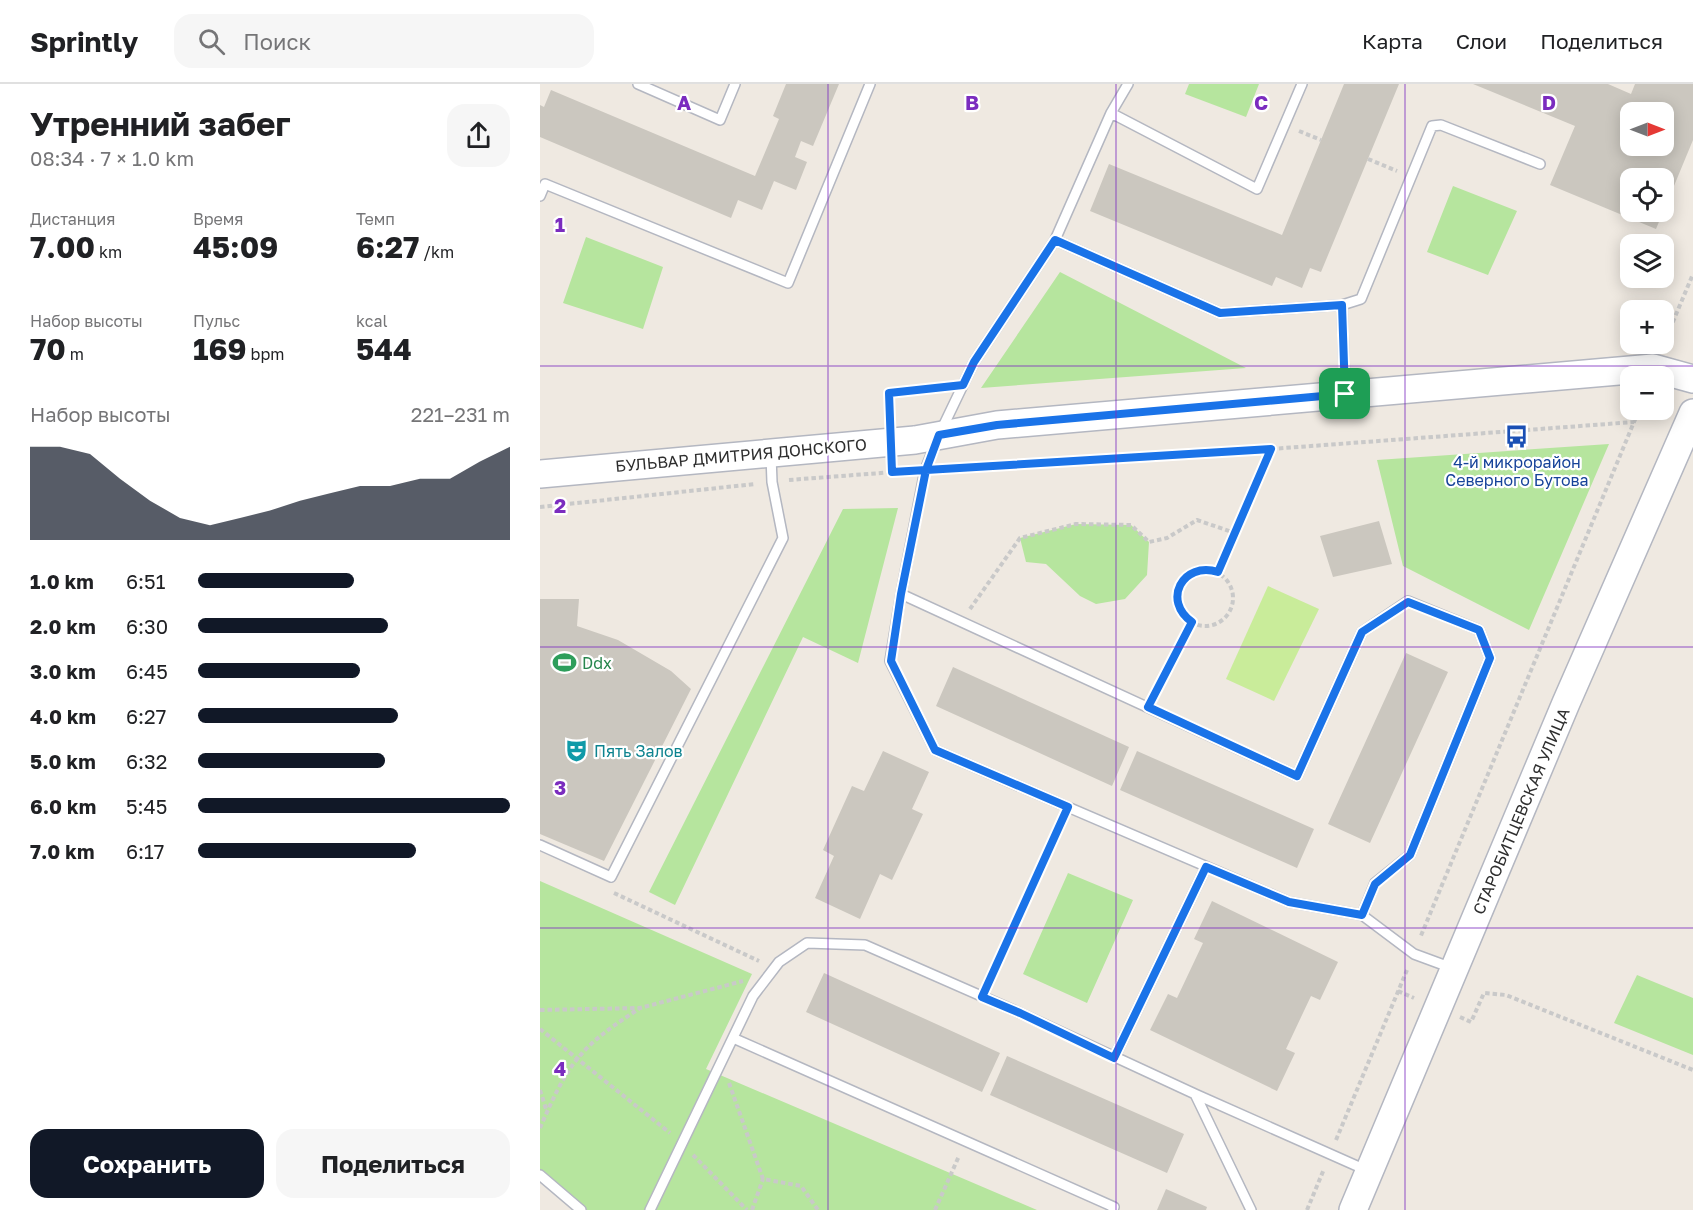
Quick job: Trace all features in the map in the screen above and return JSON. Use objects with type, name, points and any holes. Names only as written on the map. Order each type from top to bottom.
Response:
[{"type":"street","name":"БУЛЬВАР ДМИТРИЯ ДОНСКОГО","points":[[540,474],[891,442],[997,425],[1653,368],[1693,379]]},
{"type":"street","name":"СТАРОБИТЦЕВСКАЯ УЛИЦА","points":[[1353,1210],[1566,703],[1693,413]]},
{"type":"lane","points":[[638,84],[720,120],[735,84]]},
{"type":"lane","points":[[540,196],[545,184],[788,283],[870,84]]},
{"type":"lane","points":[[1128,84],[1111,113],[1055,240],[974,362],[939,435],[926,470],[901,594],[891,661],[935,750],[1289,902],[1362,915],[1414,954],[1454,969]]},
{"type":"lane","points":[[1111,113],[1257,189],[1302,84]]},
{"type":"lane","points":[[1055,240],[1220,313],[1342,305],[1361,299],[1432,126],[1441,125],[1540,164]]},
{"type":"lane","points":[[1342,305],[1345,394]]},
{"type":"lane","points":[[540,844],[611,877],[783,538],[772,482],[771,452]]},
{"type":"lane","points":[[901,594],[1297,776],[1362,632],[1408,602],[1479,630],[1490,658],[1410,855],[1375,884],[1362,915]]},
{"type":"lane","points":[[1114,1058],[1206,867]]},
{"type":"lane","points":[[650,1210],[753,996],[779,962],[807,943],[865,945],[1369,1172]]},
{"type":"lane","points":[[733,1038],[1114,1207],[1113,1210]]},
{"type":"lane","points":[[1196,1094],[1251,1210]]},
{"type":"lane","points":[[540,1175],[581,1210]]},
{"type":"path","points":[[1284,125],[1321,140]]},
{"type":"path","points":[[1368,159],[1411,177]]},
{"type":"path","points":[[1674,319],[1693,274]]},
{"type":"path","points":[[892,472],[889,393],[963,385]]},
{"type":"path","points":[[540,507],[772,482],[892,472],[1271,449],[1634,422],[1307,1210]]},
{"type":"path","points":[[1218,572],[1271,449]]},
{"type":"path","points":[[961,622],[1020,538],[1076,524],[1131,525],[1149,542],[1167,538],[1197,520],[1235,533]]},
{"type":"path","points":[[1200,570],[1218,572],[1229,582],[1233,591],[1231,608],[1226,616],[1216,624],[1201,626],[1186,618],[1178,604],[1177,594],[1180,585],[1191,573],[1200,570]]},
{"type":"path","points":[[1148,707],[1192,622]]},
{"type":"path","points":[[982,997],[1068,807]]},
{"type":"path","points":[[610,891],[766,964]]},
{"type":"path","points":[[540,1010],[640,1008],[753,979]]},
{"type":"path","points":[[1398,991],[1471,1022],[1484,993],[1506,995],[1693,1070]]},
{"type":"path","points":[[540,1128],[578,1058],[609,1028],[640,1008]]},
{"type":"path","points":[[540,1029],[682,1143],[749,1210],[763,1179],[721,1062]]},
{"type":"path","points":[[540,1090],[547,1112]]},
{"type":"path","points":[[935,1210],[965,1141]]},
{"type":"path","points":[[763,1179],[801,1186],[818,1210]]},
{"type":"green space","points":[[1189,84],[1259,84],[1246,117],[1185,94]]},
{"type":"green space","points":[[1453,186],[1517,211],[1488,275],[1427,252]]},
{"type":"green space","points":[[586,237],[663,267],[643,329],[563,303]]},
{"type":"green space","points":[[1060,272],[1246,368],[981,388]]},
{"type":"green space","points":[[1609,444],[1529,630],[1403,566],[1377,460]]},
{"type":"green space","points":[[898,508],[858,663],[803,637],[675,905],[649,892],[843,509]]},
{"type":"green space","points":[[1076,524],[1131,525],[1149,542],[1147,575],[1125,599],[1096,604],[1080,596],[1046,564],[1026,562],[1020,538]]},
{"type":"green space","points":[[1268,586],[1319,609],[1274,701],[1226,679]]},
{"type":"green space","points":[[1068,873],[1133,900],[1087,1003],[1023,974]]},
{"type":"green space","points":[[540,881],[752,974],[706,1069],[1037,1210],[585,1210],[540,1171]]},
{"type":"green space","points":[[1637,975],[1693,998],[1693,1055],[1614,1023]]},
{"type":"building","points":[[786,84],[839,84],[813,146],[801,141],[795,157],[807,162],[796,190],[774,181],[762,210],[738,200],[731,218],[540,137],[540,105],[544,107],[551,90],[755,176],[779,119],[773,116]]},
{"type":"building","points":[[1344,84],[1399,84],[1321,272],[1310,268],[1302,288],[1276,277],[1272,286],[1090,211],[1109,164],[1282,235]]},
{"type":"building","points":[[1473,84],[1608,84],[1631,94],[1635,84],[1693,84],[1693,140],[1674,186],[1674,168],[1620,168],[1620,214],[1550,185],[1575,126]]},
{"type":"building","points":[[1639,222],[1659,222],[1656,229]]},
{"type":"building","points":[[1379,521],[1392,564],[1333,577],[1320,536]]},
{"type":"building","points":[[540,599],[579,599],[577,626],[618,640],[671,671],[691,689],[604,861],[540,834]]},
{"type":"building","points":[[1406,653],[1448,672],[1370,843],[1328,824]]},
{"type":"building","points":[[953,667],[1129,747],[1112,786],[936,706]]},
{"type":"building","points":[[883,751],[929,772],[912,809],[923,814],[892,880],[880,874],[860,919],[815,898],[834,856],[823,850],[852,786],[864,791]]},
{"type":"building","points":[[1137,751],[1314,829],[1297,868],[1120,790]]},
{"type":"building","points":[[1212,901],[1338,962],[1320,1000],[1311,996],[1286,1049],[1295,1053],[1277,1091],[1150,1030],[1168,994],[1177,998],[1203,943],[1194,939]]},
{"type":"building","points":[[824,973],[1000,1053],[982,1092],[806,1012]]},
{"type":"building","points":[[1007,1056],[1184,1134],[1167,1173],[990,1095]]},
{"type":"building","points":[[1166,1189],[1207,1207],[1206,1210],[1157,1210]]},
{"type":"place","name":"4-й микрорайон Северного Бутова","points":[[1517,437]]},
{"type":"place","name":"Ddx","points":[[564,663]]},
{"type":"place","name":"Пять Залов","points":[[576,751]]},
{"type":"route","points":[[1345,394],[997,425],[939,435],[926,470],[901,594],[891,661],[935,750],[1068,807],[982,997],[1114,1058],[1206,867],[1289,902],[1362,915],[1375,884],[1410,855],[1490,658],[1479,630],[1408,602],[1362,632],[1297,776],[1148,707],[1192,622],[1186,618],[1178,604],[1177,594],[1180,585],[1191,573],[1200,570],[1218,572],[1271,449],[926,470],[892,472],[889,393],[963,385],[974,362],[1055,240],[1220,313],[1342,305],[1345,394]]}]
